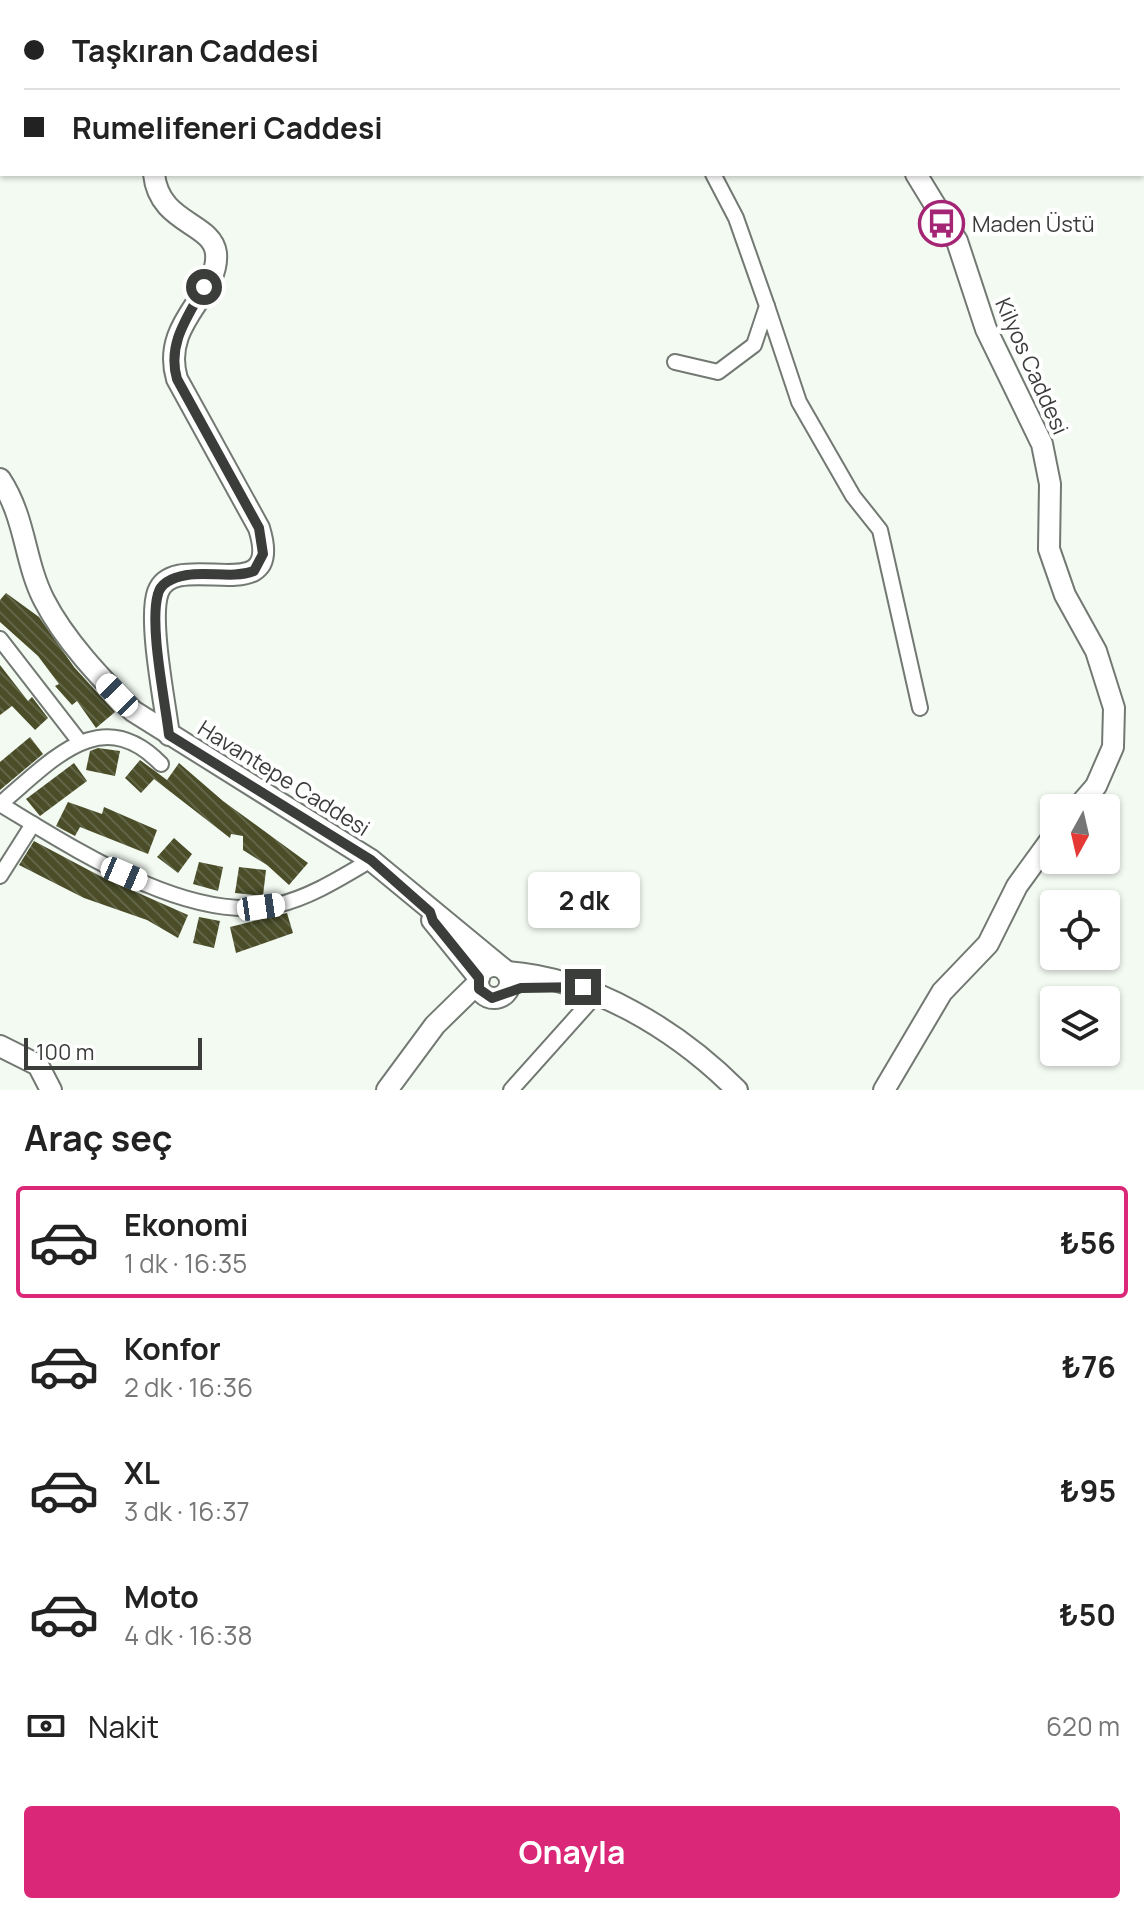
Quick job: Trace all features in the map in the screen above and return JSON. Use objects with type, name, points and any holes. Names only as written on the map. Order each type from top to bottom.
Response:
[{"type":"street","points":[[154,176],[156,190],[165,207],[213,243],[216,255],[214,269],[178,332],[173,352],[177,379],[259,528],[264,543],[261,563],[254,571],[243,575],[188,575],[167,581],[158,592],[157,637],[169,735]]},
{"type":"street","points":[[714,176],[736,218],[799,402],[853,496],[880,530],[920,708]]},
{"type":"street","name":"Kilyos Caddesi","points":[[917,176],[957,241],[986,329],[1042,444],[1050,484],[1049,549],[1065,595],[1096,651],[1114,708],[1113,747],[1096,786],[1089,794]]},
{"type":"street","points":[[675,362],[718,372],[732,364],[754,345],[767,306]]},
{"type":"street","name":"Havantepe Caddesi","points":[[0,479],[22,521],[44,600],[101,678],[133,711],[371,860],[430,912],[442,917],[504,970]]},
{"type":"street","points":[[0,639],[79,741]]},
{"type":"street","points":[[161,764],[147,750],[124,738],[95,736],[79,741],[0,804],[100,863],[172,894],[244,910],[279,905],[317,891],[371,860]]},
{"type":"street","points":[[0,876],[33,824]]},
{"type":"street","points":[[884,1090],[942,992],[988,944],[1017,886],[1040,854]]},
{"type":"street","name":"Havantepe Caddesi","points":[[430,912],[433,921],[478,980]]},
{"type":"street","points":[[387,1090],[435,1025],[485,969],[504,970],[571,985],[596,995],[676,1038],[737,1090]]},
{"type":"street","points":[[502,995],[510,982],[504,970]]},
{"type":"street","points":[[478,980],[487,996],[502,995]]},
{"type":"street","points":[[422,1046],[472,1009],[502,995],[521,988],[571,985]]},
{"type":"street","points":[[511,1090],[596,995]]},
{"type":"street","points":[[0,1046],[38,1065],[51,1090]]},
{"type":"building","points":[[6,593],[39,617],[74,667],[115,712],[96,728],[77,701],[72,705],[55,686],[59,684],[38,656],[0,622],[0,600]]},
{"type":"building","points":[[0,665],[28,701],[32,697],[48,718],[35,730],[12,706],[0,715]]},
{"type":"building","points":[[30,737],[43,754],[0,790],[0,762]]},
{"type":"building","points":[[98,748],[120,751],[115,776],[86,770],[90,751]]},
{"type":"building","points":[[140,760],[167,780],[179,763],[223,801],[308,863],[289,885],[267,865],[243,850],[243,836],[231,834],[230,838],[154,779],[141,793],[125,778]]},
{"type":"building","points":[[74,763],[87,781],[40,816],[26,799]]},
{"type":"building","points":[[68,802],[102,814],[104,807],[157,830],[148,854],[80,827],[75,836],[56,826]]},
{"type":"building","points":[[174,838],[192,854],[178,873],[157,857]]},
{"type":"building","points":[[34,841],[100,876],[188,915],[178,938],[147,920],[84,898],[19,865]]},
{"type":"building","points":[[199,862],[223,867],[218,891],[193,884]]},
{"type":"building","points":[[239,867],[266,870],[263,896],[235,893]]},
{"type":"building","points":[[287,913],[293,933],[236,953],[230,927]]},
{"type":"building","points":[[199,917],[220,921],[214,948],[193,943]]},
{"type":"place","name":"Maden Üstü","points":[[941,224]]},
{"type":"route","points":[[204,287],[178,332],[172,364],[177,379],[259,528],[264,543],[261,563],[254,571],[243,575],[188,575],[167,581],[158,592],[157,637],[169,735],[371,860],[430,912],[433,921],[479,978],[482,993],[497,998],[521,988],[583,987]]}]
